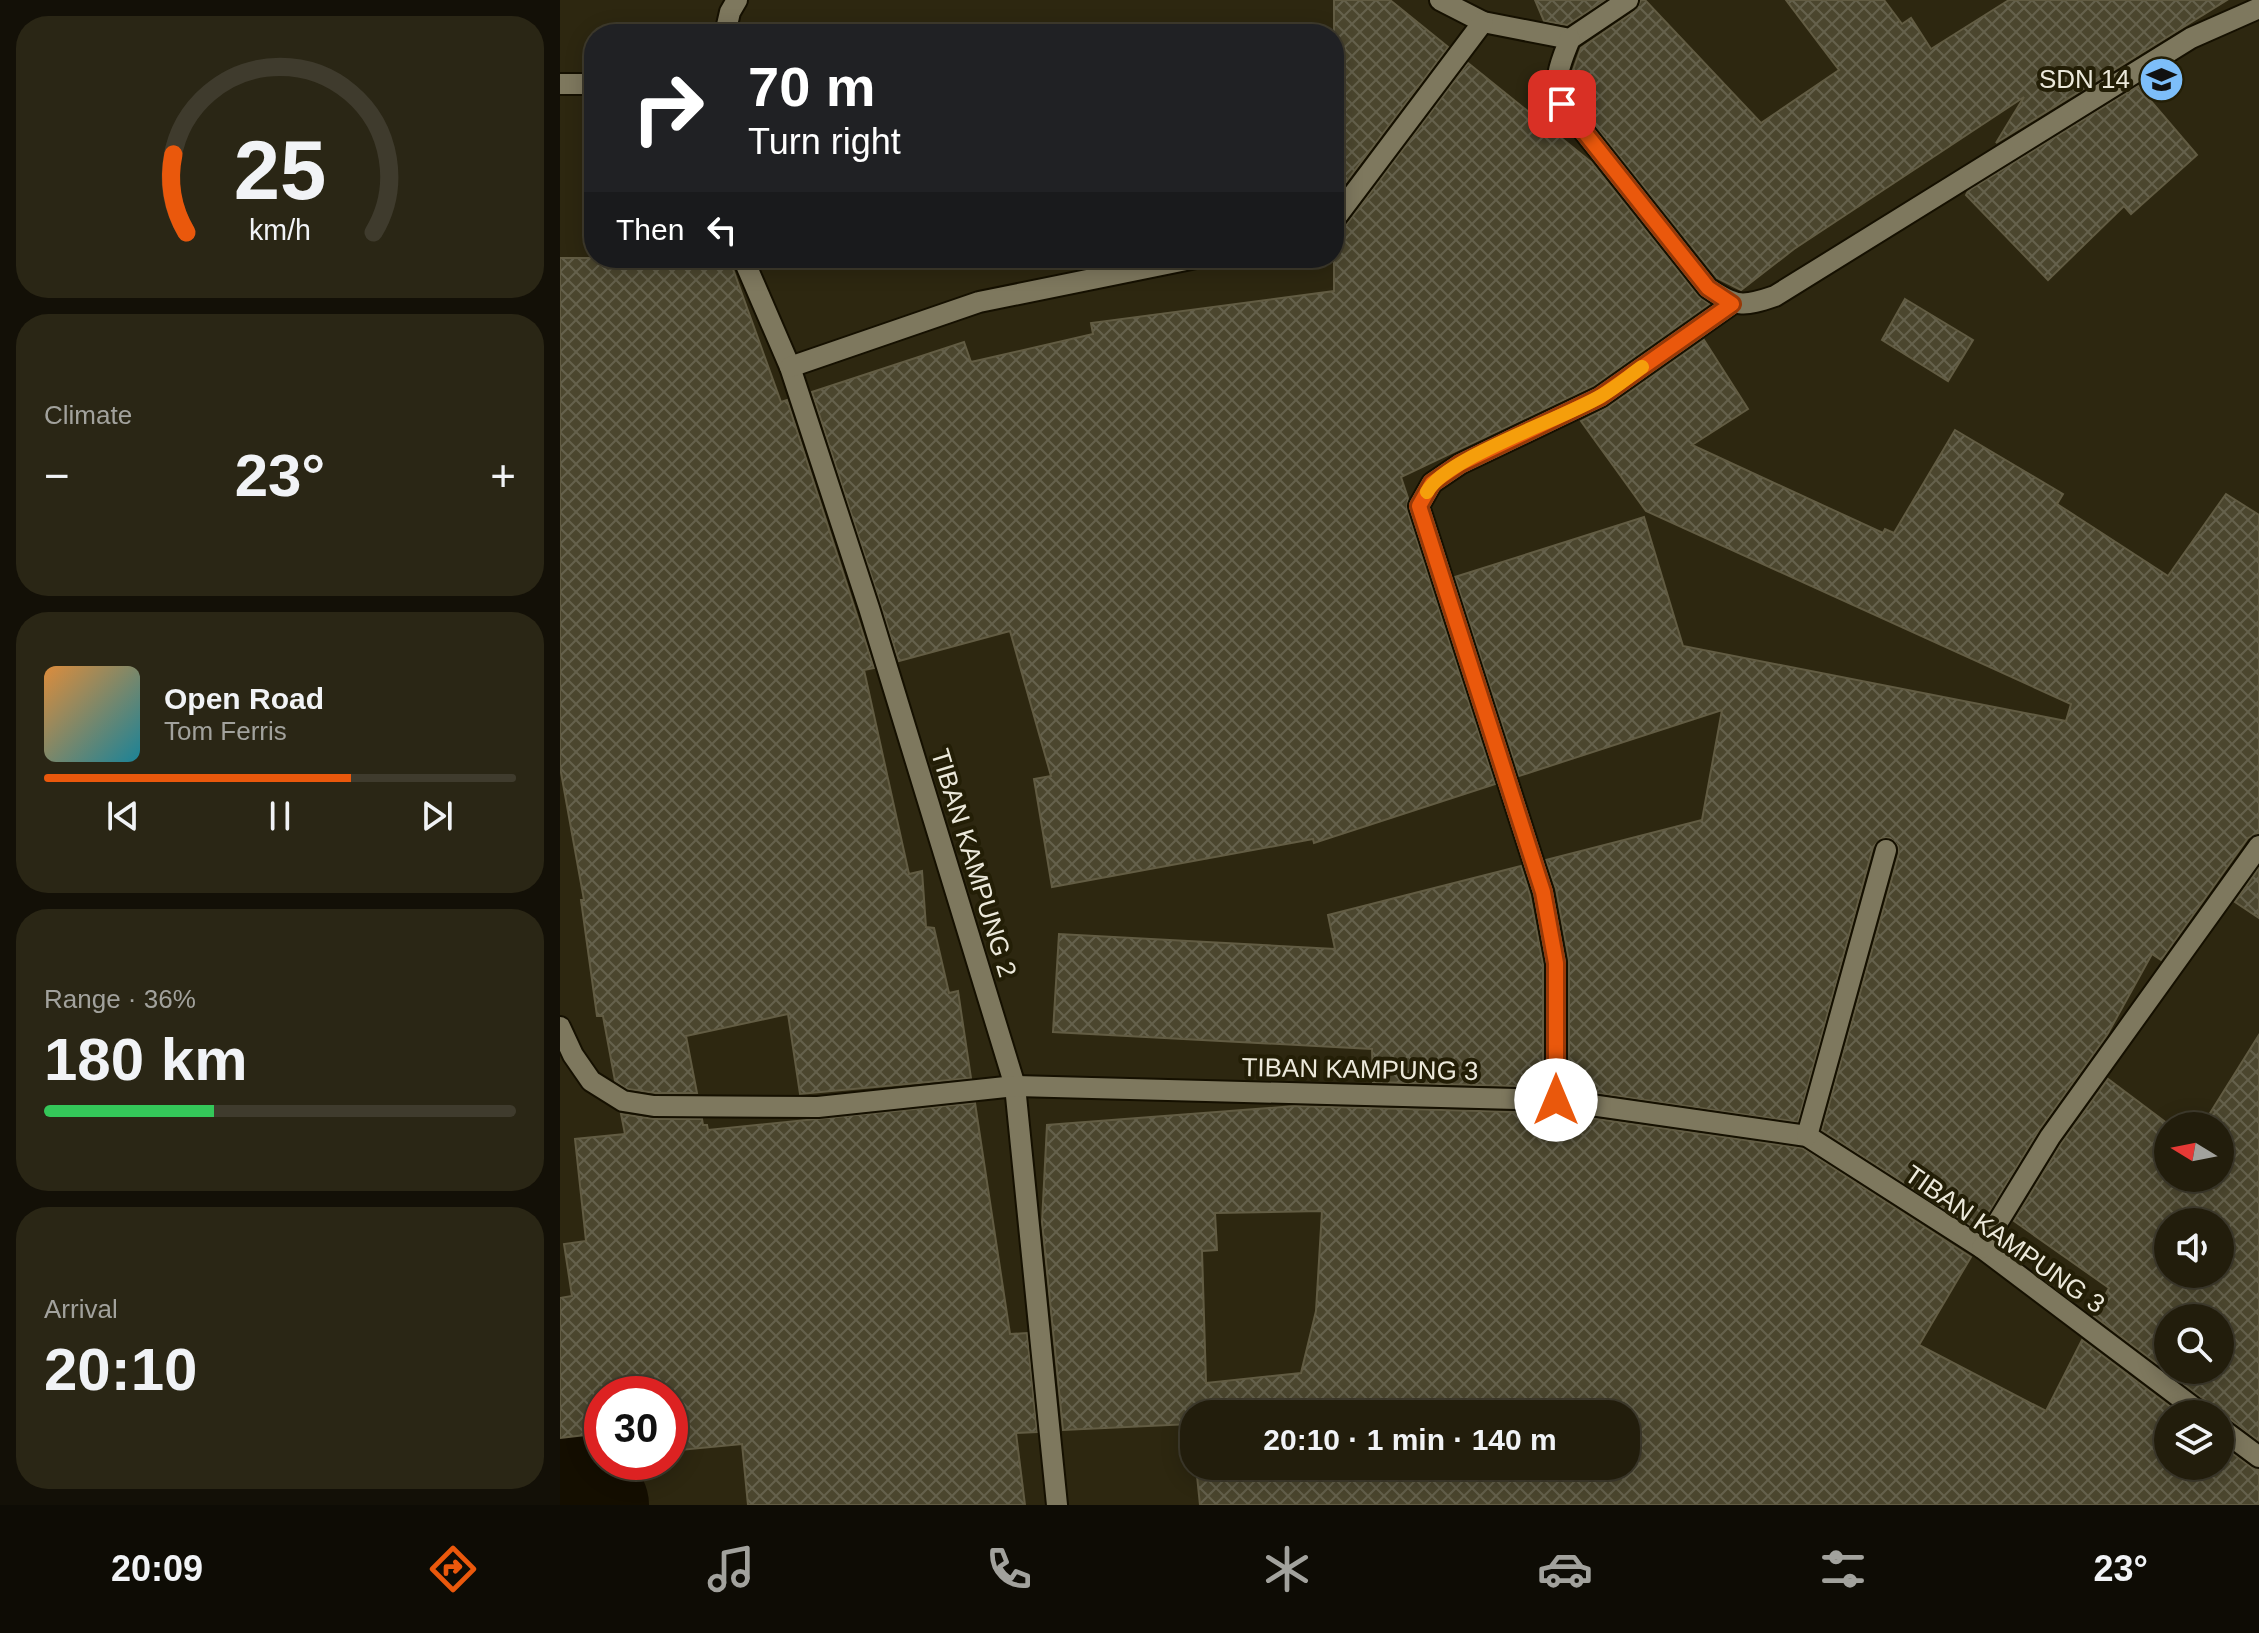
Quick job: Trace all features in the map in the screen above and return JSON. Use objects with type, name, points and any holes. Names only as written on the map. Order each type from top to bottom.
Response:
[{"type":"street","points":[[727,24],[737,0]]},
{"type":"street","points":[[1440,0],[1483,22],[1570,39]]},
{"type":"street","points":[[1628,0],[1570,39],[1556,85],[1562,104],[1708,288],[1732,304],[1751,304],[1775,296],[2191,38],[2259,8]]},
{"type":"street","points":[[1344,207],[1483,22]]},
{"type":"street","points":[[560,84],[584,84]]},
{"type":"street","name":"TIBAN KAMPUNG 2","points":[[747,268],[790,367],[869,608],[1015,1086],[1056,1501]]},
{"type":"street","points":[[790,367],[979,302],[1147,268]]},
{"type":"street","points":[[1556,1100],[1556,963],[1543,892],[1419,506],[1432,483],[1460,464],[1600,397],[1732,304]]},
{"type":"street","points":[[1982,1248],[2050,1137],[2259,846]]},
{"type":"street","points":[[1807,1136],[1886,850]]},
{"type":"street","name":"TIBAN KAMPUNG 3","points":[[560,1027],[573,1055],[591,1081],[623,1101],[654,1106],[818,1107],[1015,1086],[1556,1100],[1807,1136],[1982,1248],[2183,1400]]},
{"type":"street","points":[[2234,1438],[2259,1457]]},
{"type":"building","points":[[1334,0],[1390,0],[1448,47],[1344,185],[1344,24],[1334,24]]},
{"type":"building","points":[[1535,0],[1605,0],[1567,25],[1544,21]]},
{"type":"building","points":[[1641,0],[1645,0],[1761,123],[1839,70],[1786,0],[1884,0],[1902,24],[1911,18],[1931,49],[2009,0],[2227,0],[1996,143],[2024,97],[1794,249],[1741,290],[1717,278],[1578,104],[1571,87],[1572,73],[1581,48],[1635,11]]},
{"type":"building","points":[[1468,63],[1591,162],[1698,296],[1709,304],[1593,386],[1401,477],[1408,498],[1407,510],[1495,784],[1314,843],[1313,839],[1052,887],[1034,779],[1051,776],[1010,631],[899,661],[812,392],[964,342],[971,362],[1093,334],[1091,323],[1334,291],[1334,268],[1344,268],[1344,228]]},
{"type":"building","points":[[2138,86],[2197,155],[2131,214],[2124,206],[2048,280],[1966,195]]},
{"type":"building","points":[[560,258],[584,258],[584,268],[733,268],[781,402],[787,400],[874,668],[864,670],[909,874],[922,871],[926,927],[934,928],[949,993],[958,991],[971,1078],[800,1094],[788,1014],[686,1036],[697,1093],[655,1093],[628,1089],[615,1081],[603,1016],[597,1016],[581,900],[584,900],[560,767]]},
{"type":"building","points":[[1905,299],[1973,340],[1948,381],[1882,340]]},
{"type":"building","points":[[1704,340],[1748,409],[1692,445],[1883,533],[1885,529],[1894,533],[1955,430],[2063,494],[2057,504],[2168,576],[2226,494],[2259,515],[2259,833],[2248,838],[2161,960],[2152,954],[2107,1035],[2039,1130],[1978,1230],[1822,1130],[1899,853],[1898,846],[1890,838],[1882,838],[1873,847],[1798,1122],[1569,1089],[1569,961],[1556,889],[1546,860],[1702,820],[1722,710],[1519,776],[1455,577],[1644,517],[1683,646],[2066,721],[2071,704],[1646,511],[1581,421],[1607,408]]},
{"type":"building","points":[[1521,866],[1530,895],[1543,964],[1543,1087],[1373,1082],[1372,1049],[1053,1032],[1059,934],[1335,949],[1328,915]]},
{"type":"building","points":[[2259,868],[2259,918],[2235,902]]},
{"type":"building","points":[[2259,1035],[2259,1441],[2234,1422],[2234,1400],[2205,1400],[2184,1384],[2234,1384],[2234,1304],[2154,1304],[2154,1362],[2094,1316],[2109,1288],[2014,1221],[2061,1144],[2108,1079],[2154,1114],[2154,1192],[2234,1192],[2234,1112],[2211,1112]]},
{"type":"building","points":[[975,1103],[1010,1334],[1027,1333],[1037,1432],[1016,1433],[1025,1505],[748,1505],[742,1444],[688,1449],[688,1376],[584,1376],[584,1435],[560,1438],[560,1298],[572,1296],[564,1244],[586,1241],[575,1139],[625,1134],[621,1114],[654,1119],[702,1119],[708,1130]]},
{"type":"building","points":[[1295,1106],[1555,1113],[1802,1148],[1971,1257],[1919,1345],[2046,1411],[2082,1340],[2161,1400],[2154,1400],[2154,1480],[2234,1480],[2234,1454],[2259,1470],[2259,1505],[1200,1505],[1197,1480],[1640,1480],[1640,1400],[1180,1400],[1180,1425],[1063,1430],[1042,1222],[1047,1125]],"holes":[[[1322,1211],[1316,1311],[1301,1373],[1206,1383],[1202,1251],[1217,1250],[1215,1213]]]},
{"type":"waterway","points":[[560,1486],[593,1505]]},
{"type":"slow traffic","points":[[1427,492],[1432,483],[1460,464],[1600,397],[1642,367]]},
{"type":"place","name":"SDN 14","points":[[2161,79]]},
{"type":"route","points":[[1556,1100],[1556,963],[1543,892],[1419,506],[1432,483],[1460,464],[1600,397],[1732,304],[1708,288],[1562,104]]}]
